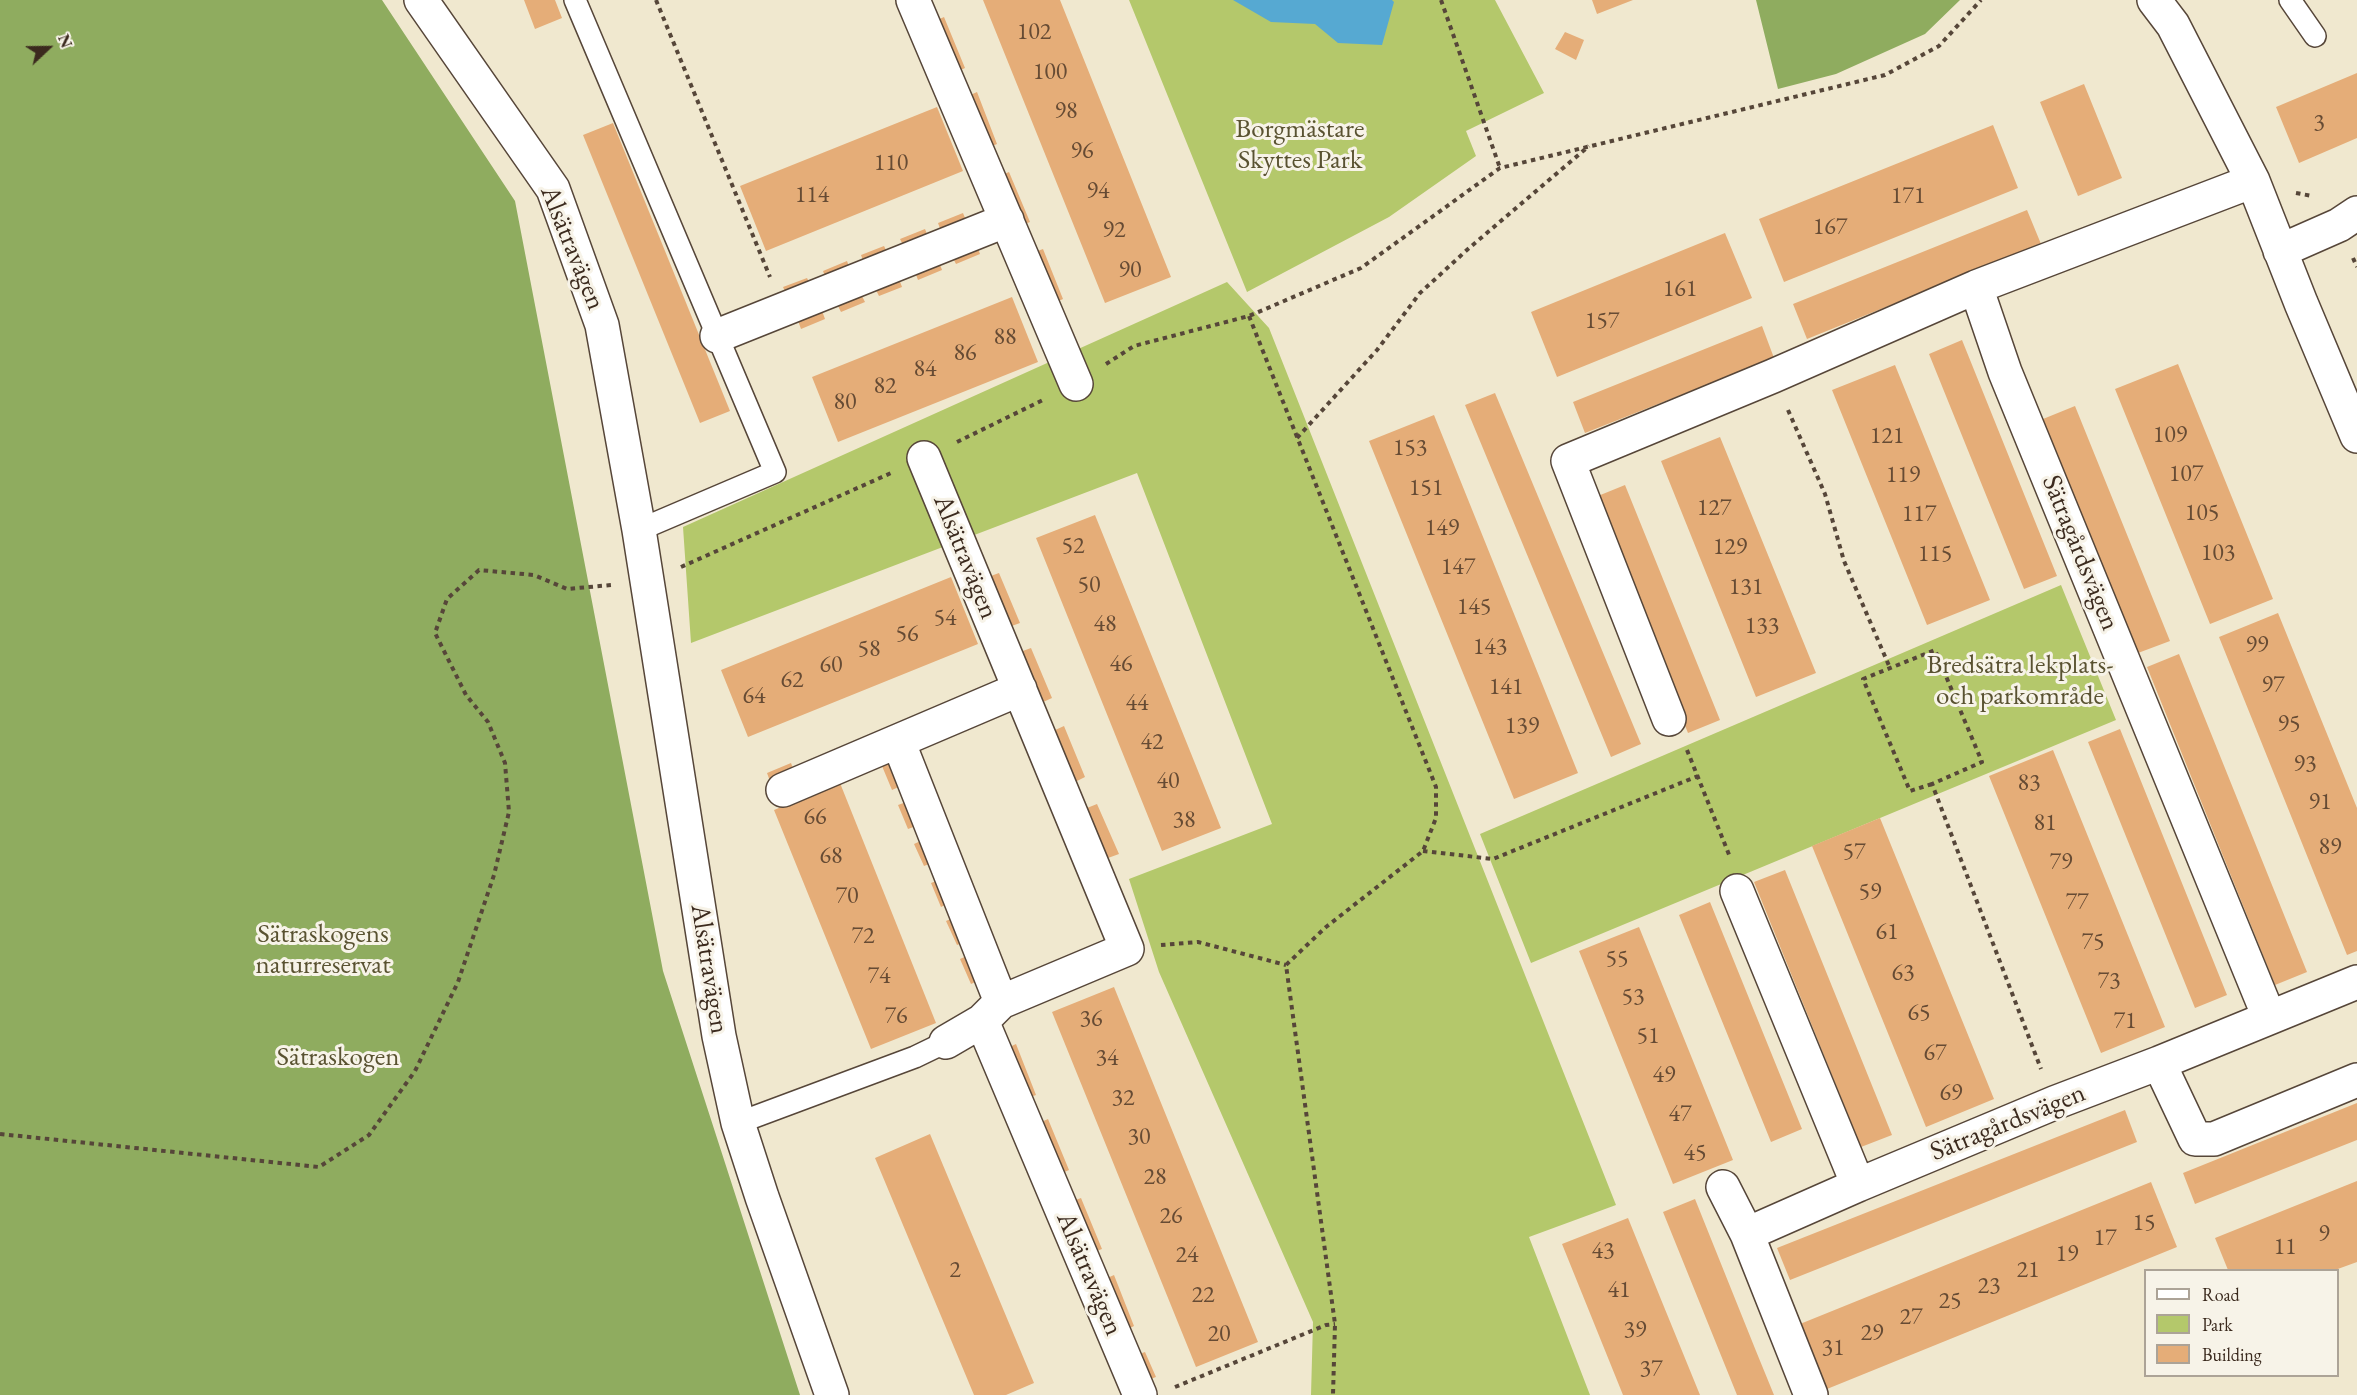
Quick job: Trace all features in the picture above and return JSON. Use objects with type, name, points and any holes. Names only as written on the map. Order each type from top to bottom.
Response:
[{"type":"street","name":"Alsätravägen","points":[[421,0],[553,189],[602,325],[639,530],[719,1036],[738,1123],[832,1395]]},
{"type":"street","points":[[913,0],[1076,384]]},
{"type":"street","points":[[2154,0],[2173,25],[2253,181],[2357,436]]},
{"type":"street","points":[[1669,719],[1568,461],[1773,376],[1976,287],[2253,181]]},
{"type":"street","points":[[2280,251],[2339,225],[2357,213]]},
{"type":"street","points":[[717,336],[1006,220]]},
{"type":"street","name":"Sätragårdsvägen","points":[[1976,287],[2005,372],[2269,1017]]},
{"type":"street","name":"Alsätravägen","points":[[924,458],[1127,949]]},
{"type":"street","points":[[783,790],[1020,689]]},
{"type":"street","name":"Alsätravägen","points":[[898,741],[991,1012],[1153,1393]]},
{"type":"street","points":[[1737,891],[1858,1185]]},
{"type":"street","points":[[946,1042],[991,1012],[1127,949]]},
{"type":"street","name":"Sätragårdsvägen","points":[[1746,1234],[2054,1103],[2357,982]]},
{"type":"street","points":[[2159,1063],[2195,1139],[2214,1139],[2357,1080]]},
{"type":"street","points":[[1723,1187],[1746,1234],[1811,1395]]},
{"type":"lane","points":[[575,0],[775,472],[639,530]]},
{"type":"lane","points":[[2290,0],[2315,36]]},
{"type":"lane","points":[[738,1123],[915,1057],[946,1042]]},
{"type":"path","points":[[656,0],[783,309]]},
{"type":"path","points":[[1441,0],[1500,168]]},
{"type":"path","points":[[0,1134],[319,1167],[369,1135],[415,1071],[458,982],[494,876],[509,812],[505,763],[488,722],[466,695],[435,633],[447,599],[479,570],[534,575],[567,589],[646,582],[924,458],[1076,384],[1134,346],[1249,316],[1360,268],[1500,168],[1884,75],[1939,46],[1982,0]]},
{"type":"path","points":[[1297,438],[1377,350],[1420,293],[1589,146]]},
{"type":"path","points":[[1249,316],[1436,787],[1436,818],[1423,852],[1326,927],[1286,965]]},
{"type":"path","points":[[1773,376],[1825,494],[1844,561],[1890,668]]},
{"type":"path","points":[[1935,650],[1982,762],[1932,784],[1910,792],[1863,679],[1935,650]]},
{"type":"path","points":[[1669,719],[1678,730],[1740,882],[1737,891]]},
{"type":"path","points":[[1423,852],[1493,859],[1698,776]]},
{"type":"path","points":[[1932,784],[2054,1103]]},
{"type":"path","points":[[1127,949],[1198,942],[1286,965]]},
{"type":"path","points":[[1286,965],[1335,1324],[1333,1395]]},
{"type":"path","points":[[1153,1393],[1326,1325],[1335,1324]]},
{"type":"green space","name":"Sätraskogen","points":[[0,0],[382,0],[515,201],[663,971],[800,1395],[0,1395]]},
{"type":"green space","name":"Borgmästare Skyttes Park","points":[[1129,0],[1495,0],[1544,93],[1466,131],[1476,156],[1389,217],[1247,292]]},
{"type":"green space","points":[[1756,0],[1960,0],[1925,34],[1836,74],[1778,89]]},
{"type":"green space","points":[[1227,282],[1269,328],[1616,1205],[1529,1237],[1590,1395],[1311,1395],[1313,1322],[1159,972],[1129,879],[1272,824],[1137,473],[691,643],[683,527]]},
{"type":"green space","name":"Bredsätra lekplats- och parkområde","points":[[2061,585],[2116,720],[1531,963],[1480,834]]},
{"type":"water","points":[[1233,0],[1392,0],[1394,2],[1382,45],[1338,43],[1315,24],[1271,22]]},
{"type":"building","points":[[524,0],[555,0],[562,18],[535,29]]},
{"type":"building","points":[[983,0],[1060,0],[1171,277],[1105,303]]},
{"type":"building","points":[[1592,0],[1633,0],[1597,14]]},
{"type":"building","points":[[944,17],[965,68],[954,73],[933,22]]},
{"type":"building","points":[[1565,32],[1584,40],[1576,60],[1555,49]]},
{"type":"building","points":[[2357,73],[2357,138],[2299,163],[2276,107]]},
{"type":"building","points":[[2084,84],[2122,178],[2078,196],[2040,102]]},
{"type":"building","points":[[977,92],[997,144],[987,148],[966,97]]},
{"type":"building","points":[[937,107],[963,171],[766,251],[740,186]]},
{"type":"building","points":[[613,123],[730,411],[700,423],[583,135]]},
{"type":"building","points":[[1993,125],[2018,188],[1784,282],[1759,219]]},
{"type":"building","points":[[1009,172],[1030,222],[1020,226],[999,176]]},
{"type":"building","points":[[2027,210],[2041,244],[1807,339],[1793,304]]},
{"type":"building","points":[[963,213],[967,223],[942,234],[938,223]]},
{"type":"building","points":[[925,229],[929,239],[905,249],[900,239]]},
{"type":"building","points":[[1725,233],[1752,298],[1557,377],[1531,312]]},
{"type":"building","points":[[976,243],[980,254],[956,264],[951,254]]},
{"type":"building","points":[[884,246],[889,256],[865,266],[861,255]]},
{"type":"building","points":[[1043,249],[1063,299],[1052,304],[1032,253]]},
{"type":"building","points":[[938,259],[942,270],[918,280],[914,269]]},
{"type":"building","points":[[847,261],[851,272],[827,282],[823,271]]},
{"type":"building","points":[[898,276],[902,287],[879,296],[874,286]]},
{"type":"building","points":[[807,278],[812,288],[788,298],[783,287]]},
{"type":"building","points":[[860,292],[865,302],[841,312],[836,302]]},
{"type":"building","points":[[1012,297],[1038,362],[838,442],[812,377]]},
{"type":"building","points":[[821,308],[825,319],[801,329],[797,318]]},
{"type":"building","points":[[1762,326],[1774,358],[1585,433],[1573,402]]},
{"type":"building","points":[[1962,340],[2057,576],[2024,589],[1929,354]]},
{"type":"building","points":[[2178,364],[2273,599],[2210,624],[2115,389]]},
{"type":"building","points":[[1895,365],[1990,600],[1927,625],[1832,390]]},
{"type":"building","points":[[1495,393],[1641,744],[1611,757],[1465,405]]},
{"type":"building","points":[[2075,406],[2170,641],[2138,653],[2043,419]]},
{"type":"building","points":[[1434,415],[1578,773],[1514,799],[1369,441]]},
{"type":"building","points":[[1720,437],[1816,673],[1756,697],[1661,461]]},
{"type":"building","points":[[1625,485],[1720,720],[1688,733],[1593,498]]},
{"type":"building","points":[[1095,515],[1221,828],[1162,851],[1036,538]]},
{"type":"building","points":[[999,573],[1020,623],[1009,627],[988,577]]},
{"type":"building","points":[[951,577],[978,644],[748,737],[721,670]]},
{"type":"building","points":[[2278,613],[2357,808],[2357,951],[2347,955],[2219,637]]},
{"type":"building","points":[[1031,648],[1052,698],[1041,703],[1020,652]]},
{"type":"building","points":[[2179,654],[2307,972],[2275,985],[2147,667]]},
{"type":"building","points":[[1064,726],[1085,777],[1075,782],[1053,731]]},
{"type":"building","points":[[2120,729],[2227,995],[2195,1008],[2088,742]]},
{"type":"building","points":[[2053,750],[2165,1027],[2101,1053],[1989,776]]},
{"type":"building","points":[[892,761],[903,785],[892,790],[882,766]]},
{"type":"building","points":[[791,763],[795,774],[771,784],[767,773]]},
{"type":"building","points":[[840,783],[936,1023],[871,1049],[774,810]]},
{"type":"building","points":[[909,801],[919,825],[908,829],[898,805]]},
{"type":"building","points":[[1097,804],[1119,854],[1108,858],[1087,808]]},
{"type":"building","points":[[1880,818],[1994,1099],[1926,1127],[1812,846]]},
{"type":"building","points":[[925,839],[934,862],[924,866],[914,844]]},
{"type":"building","points":[[1785,870],[1892,1135],[1861,1147],[1754,882]]},
{"type":"building","points":[[941,879],[951,902],[941,907],[931,883]]},
{"type":"building","points":[[1710,902],[1802,1129],[1771,1142],[1679,915]]},
{"type":"building","points":[[957,916],[968,941],[957,945],[946,921]]},
{"type":"building","points":[[1639,927],[1733,1160],[1673,1184],[1579,951]]},
{"type":"building","points":[[971,954],[982,979],[971,984],[960,959]]},
{"type":"building","points":[[1114,987],[1258,1342],[1196,1367],[1052,1012]]},
{"type":"building","points":[[1016,1044],[1036,1095],[1025,1099],[1005,1049]]},
{"type":"building","points":[[2357,1103],[2357,1140],[2195,1204],[2183,1173]]},
{"type":"building","points":[[2125,1110],[2137,1142],[1790,1280],[1777,1248]]},
{"type":"building","points":[[1048,1119],[1069,1170],[1058,1175],[1037,1124]]},
{"type":"building","points":[[930,1134],[1034,1383],[1006,1395],[974,1395],[875,1158]]},
{"type":"building","points":[[2357,1181],[2357,1262],[2338,1269],[2228,1269],[2215,1238]]},
{"type":"building","points":[[2151,1182],[2177,1247],[1827,1389],[1800,1324]]},
{"type":"building","points":[[1081,1198],[1102,1249],[1091,1253],[1070,1202]]},
{"type":"building","points":[[1695,1199],[1774,1395],[1737,1395],[1663,1212]]},
{"type":"building","points":[[1628,1218],[1700,1395],[1623,1395],[1562,1244]]},
{"type":"building","points":[[1114,1275],[1134,1326],[1124,1331],[1103,1280]]},
{"type":"building","points":[[1145,1352],[1156,1377],[1145,1381],[1134,1356]]},
{"type":"park label","name":"Sätraskogens naturreservat","points":[[323,950]]}]
